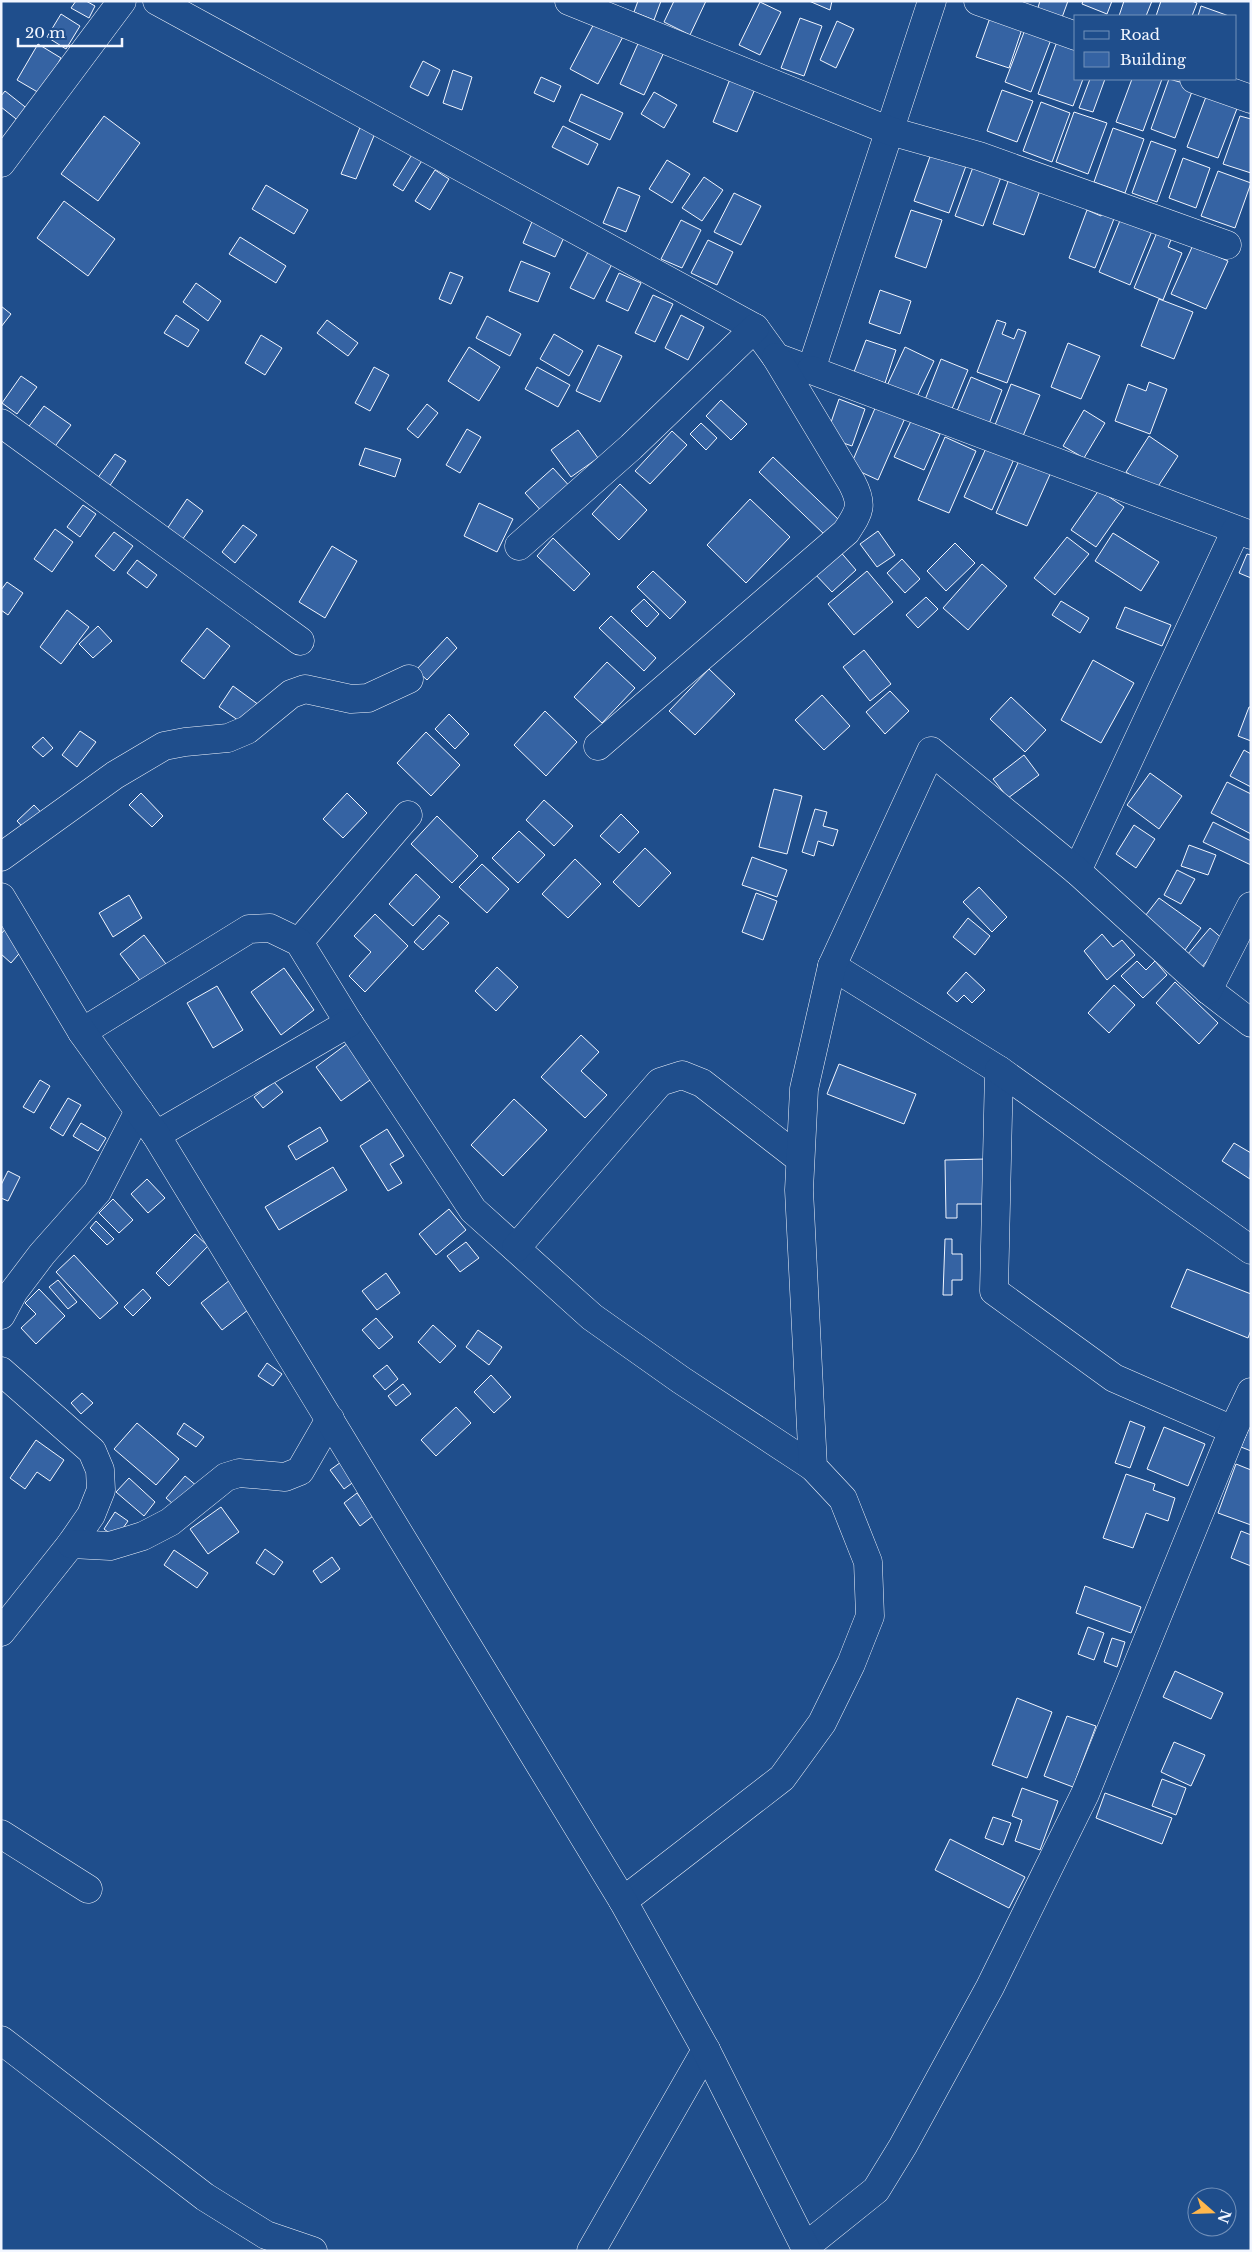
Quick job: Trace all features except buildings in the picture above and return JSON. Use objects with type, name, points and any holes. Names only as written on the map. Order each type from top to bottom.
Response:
[{"type":"street","points":[[1,163],[122,1]]},
{"type":"street","points":[[156,1],[754,328],[776,357],[852,483],[859,496],[859,512],[846,532],[598,746]]},
{"type":"street","points":[[568,1],[890,131],[979,156],[1227,246]]},
{"type":"street","points":[[811,370],[932,1]]},
{"type":"street","points":[[978,1],[1074,35]]},
{"type":"street","points":[[1197,80],[1251,99]]},
{"type":"street","points":[[519,546],[631,447],[754,328]]},
{"type":"street","points":[[776,357],[1243,533],[1077,872]]},
{"type":"street","points":[[1,423],[300,641]]},
{"type":"street","points":[[1,858],[114,775],[164,746],[228,738],[247,730],[291,694],[305,689],[351,699],[368,698],[409,679]]},
{"type":"street","points":[[813,1467],[799,1190],[804,1089],[832,966],[931,751],[1077,872],[1208,990],[1251,1023]]},
{"type":"street","points":[[299,942],[408,815]]},
{"type":"street","points":[[1,897],[82,1032],[156,1135],[623,1901],[706,2050],[806,2249],[876,2190],[903,2146],[990,1987],[1086,1794],[1233,1430],[1251,1392]]},
{"type":"street","points":[[1208,990],[1251,906]]},
{"type":"street","points":[[82,1032],[249,929],[270,928],[299,942],[349,1023],[473,1210],[592,1317],[681,1380],[813,1467],[843,1499],[868,1562],[870,1616],[851,1664],[822,1723],[782,1778],[623,1901]]},
{"type":"street","points":[[832,966],[999,1070],[1251,1250]]},
{"type":"street","points":[[156,1135],[349,1023]]},
{"type":"street","points":[[999,1070],[994,1291],[1114,1378],[1233,1430]]},
{"type":"street","points":[[516,1248],[660,1082],[682,1075],[702,1083],[800,1159]]},
{"type":"street","points":[[1,1315],[14,1291],[42,1254],[97,1192],[139,1111]]},
{"type":"street","points":[[1,1371],[92,1451],[100,1470],[101,1490],[92,1515],[1,1632]]},
{"type":"street","points":[[71,1544],[110,1546],[142,1536],[170,1522],[226,1477],[239,1473],[285,1477],[300,1471],[330,1419]]},
{"type":"street","points":[[1,1834],[88,1889]]},
{"type":"street","points":[[1,2040],[205,2197],[266,2236],[313,2251]]},
{"type":"street","points":[[591,2251],[706,2050]]}]
